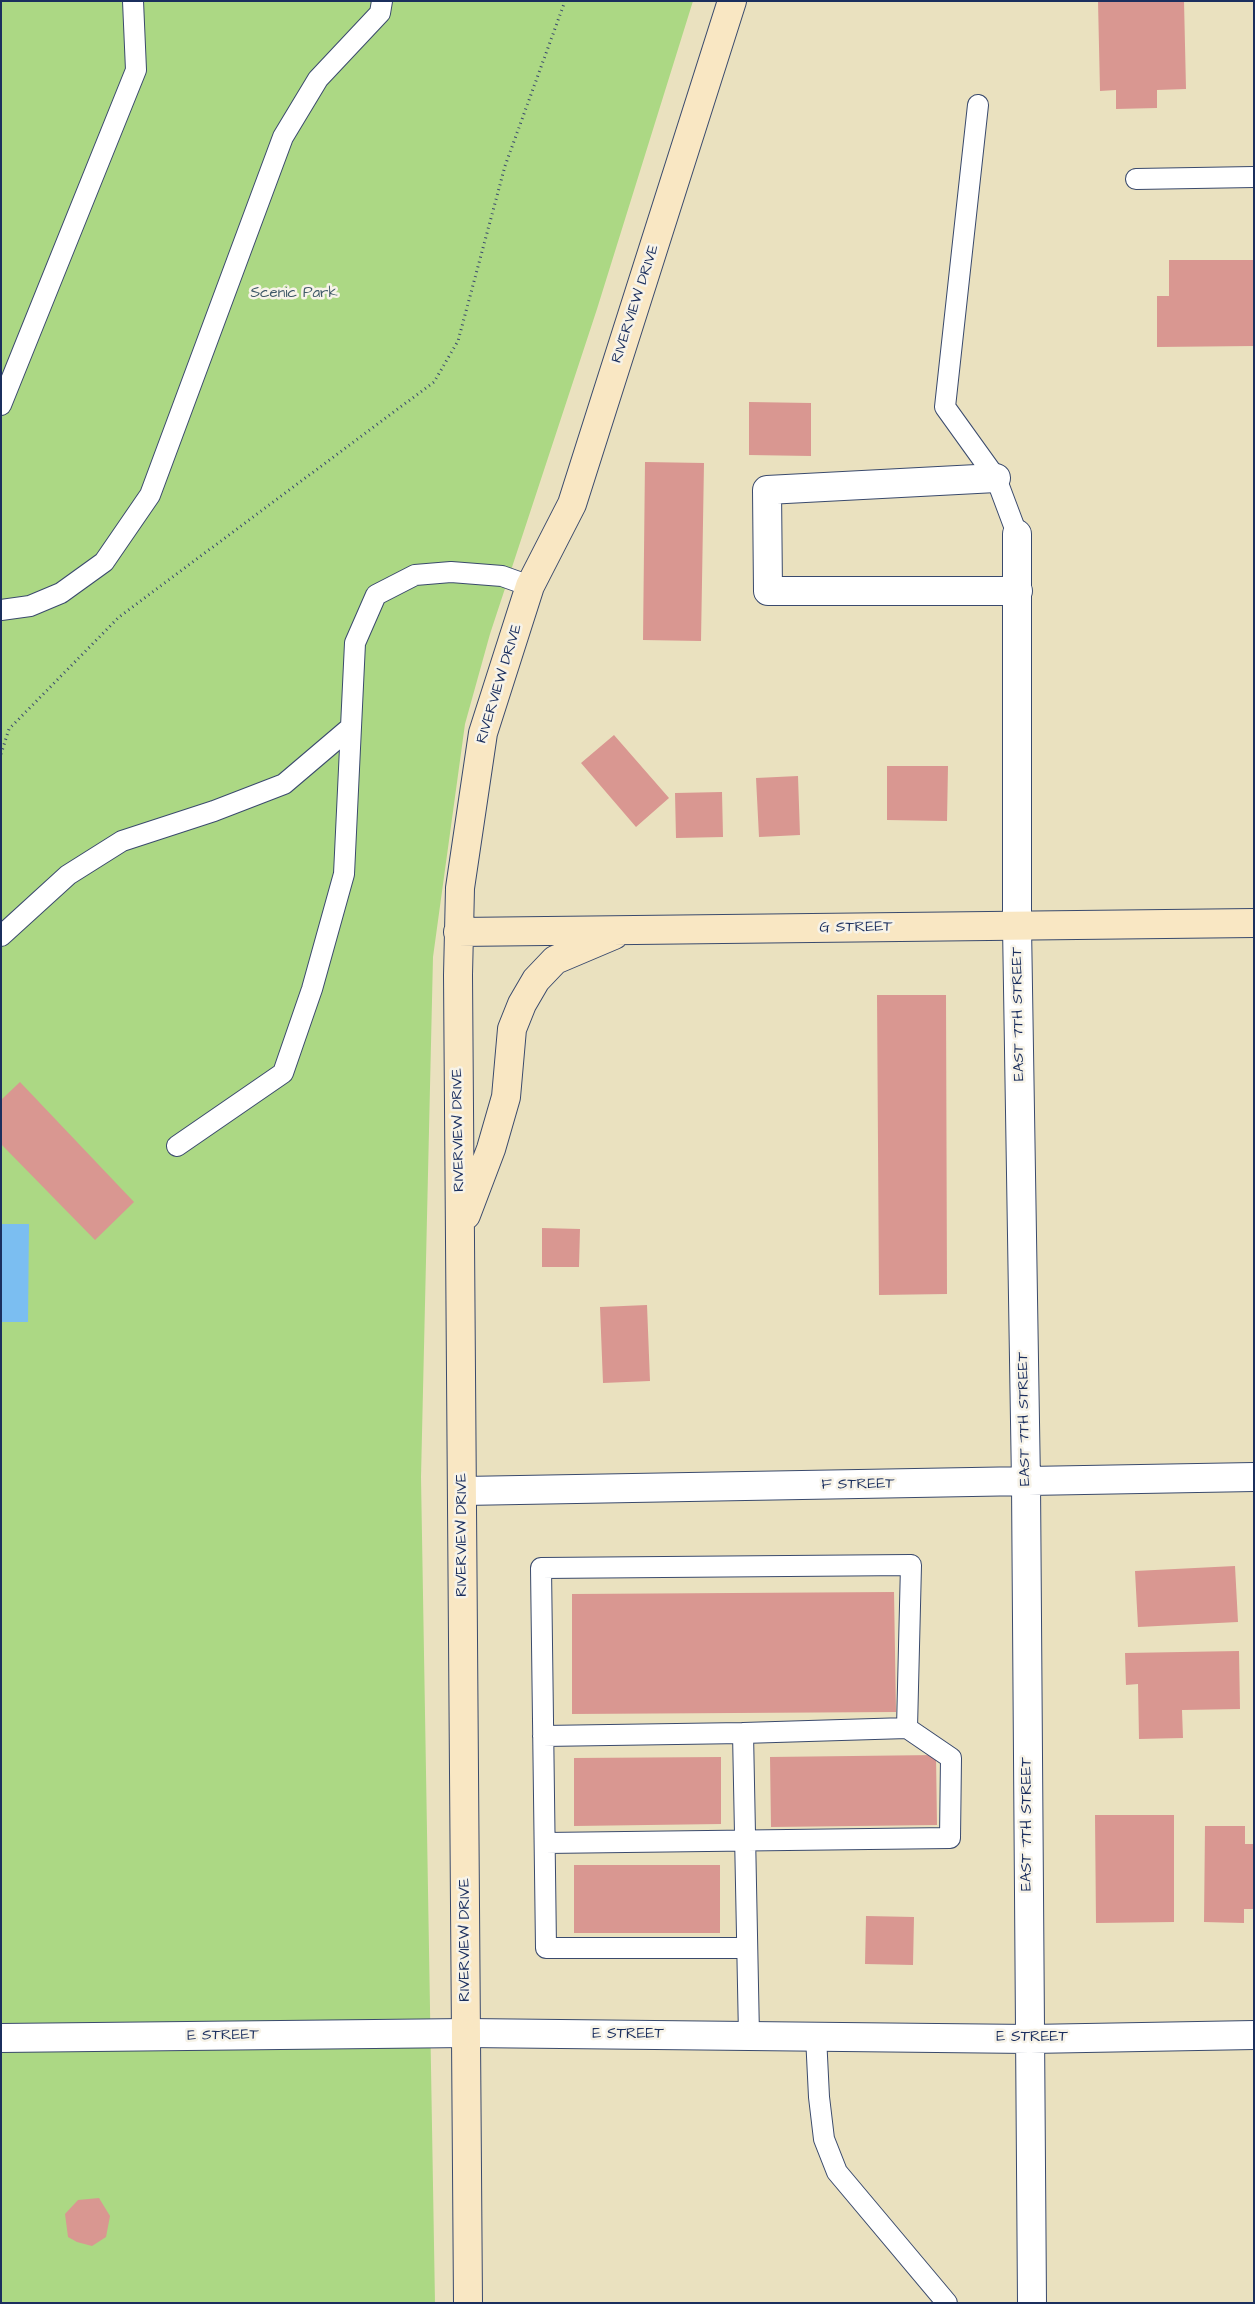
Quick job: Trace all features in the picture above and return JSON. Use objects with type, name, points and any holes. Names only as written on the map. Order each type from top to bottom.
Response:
[{"type":"main road","name":"RIVERVIEW DRIVE","points":[[468,2303],[458,932],[460,888],[482,733],[530,586],[572,504],[732,1]]},
{"type":"main road","name":"G STREET","points":[[458,932],[1254,923]]},
{"type":"main road","points":[[460,1228],[491,1149],[506,1097],[512,1029],[522,1004],[536,980],[554,960],[625,931]]},
{"type":"street","points":[[996,478],[767,490],[768,591],[1018,591]]},
{"type":"street","name":"EAST 7TH STREET","points":[[1016,534],[1018,591],[1017,926],[1026,1483],[1032,2303]]},
{"type":"street","name":"F STREET","points":[[463,1491],[1026,1483],[1254,1477]]},
{"type":"street","name":"E STREET","points":[[1,2038],[467,2033],[1030,2039],[1254,2035]]},
{"type":"lane","points":[[1,405],[136,70],[133,1]]},
{"type":"lane","points":[[1,610],[30,606],[61,593],[104,562],[150,495],[282,137],[318,79],[380,13],[382,1]]},
{"type":"lane","points":[[978,105],[944,407],[996,478],[1016,534]]},
{"type":"lane","points":[[1136,179],[1254,176]]},
{"type":"lane","points":[[177,1146],[283,1073],[312,989],[344,874],[355,643],[376,595],[415,575],[451,572],[502,576],[530,586]]},
{"type":"lane","points":[[1,936],[68,875],[122,841],[214,811],[284,784],[351,727]]},
{"type":"lane","points":[[748,1948],[546,1948],[541,1568],[911,1565],[907,1728]]},
{"type":"lane","points":[[543,1736],[907,1728],[951,1758],[950,1838],[545,1843]]},
{"type":"lane","points":[[743,1733],[749,2036]]},
{"type":"lane","points":[[816,2036],[819,2097],[824,2139],[838,2172],[947,2303]]},
{"type":"path","points":[[1,754],[9,729],[119,617],[434,382],[458,341],[504,166],[565,1]]},
{"type":"green space","name":"Scenic Park","points":[[1,1],[693,1],[597,309],[490,634],[465,724],[433,957],[421,1477],[435,2303],[1,2303]]},
{"type":"water","points":[[1,1224],[29,1224],[28,1322],[1,1322]]},
{"type":"building","points":[[1098,1],[1184,1],[1186,89],[1157,90],[1157,108],[1116,109],[1116,90],[1100,91]]},
{"type":"building","points":[[1169,260],[1254,260],[1254,346],[1157,347],[1157,296],[1169,296]]},
{"type":"building","points":[[749,402],[811,403],[811,456],[749,455]]},
{"type":"building","points":[[645,462],[704,463],[701,641],[643,640]]},
{"type":"building","points":[[614,735],[669,798],[636,827],[581,763]]},
{"type":"building","points":[[887,766],[948,766],[947,821],[887,820]]},
{"type":"building","points":[[798,776],[800,835],[759,837],[756,778]]},
{"type":"building","points":[[722,792],[723,837],[676,838],[675,793]]},
{"type":"building","points":[[877,995],[946,995],[947,1294],[879,1295]]},
{"type":"building","points":[[20,1082],[134,1202],[95,1240],[1,1144],[1,1100]]},
{"type":"building","points":[[542,1228],[580,1229],[579,1267],[542,1267]]},
{"type":"building","points":[[647,1305],[650,1381],[603,1383],[600,1307]]},
{"type":"building","points":[[1235,1566],[1238,1622],[1138,1627],[1135,1571]]},
{"type":"building","points":[[894,1592],[896,1712],[572,1714],[572,1594]]},
{"type":"building","points":[[1239,1651],[1240,1709],[1182,1710],[1183,1738],[1139,1739],[1138,1684],[1126,1685],[1125,1653]]},
{"type":"building","points":[[936,1755],[937,1825],[771,1827],[770,1757]]},
{"type":"building","points":[[721,1757],[721,1824],[574,1826],[574,1758]]},
{"type":"building","points":[[1095,1815],[1174,1815],[1174,1922],[1096,1923]]},
{"type":"building","points":[[1205,1826],[1245,1826],[1245,1844],[1254,1844],[1254,1909],[1244,1909],[1244,1923],[1204,1922]]},
{"type":"building","points":[[574,1865],[720,1865],[720,1933],[574,1933]]},
{"type":"building","points":[[866,1916],[914,1917],[913,1965],[865,1964]]},
{"type":"building","points":[[99,2198],[110,2216],[106,2237],[92,2246],[77,2242],[68,2237],[65,2214],[78,2200]]}]
